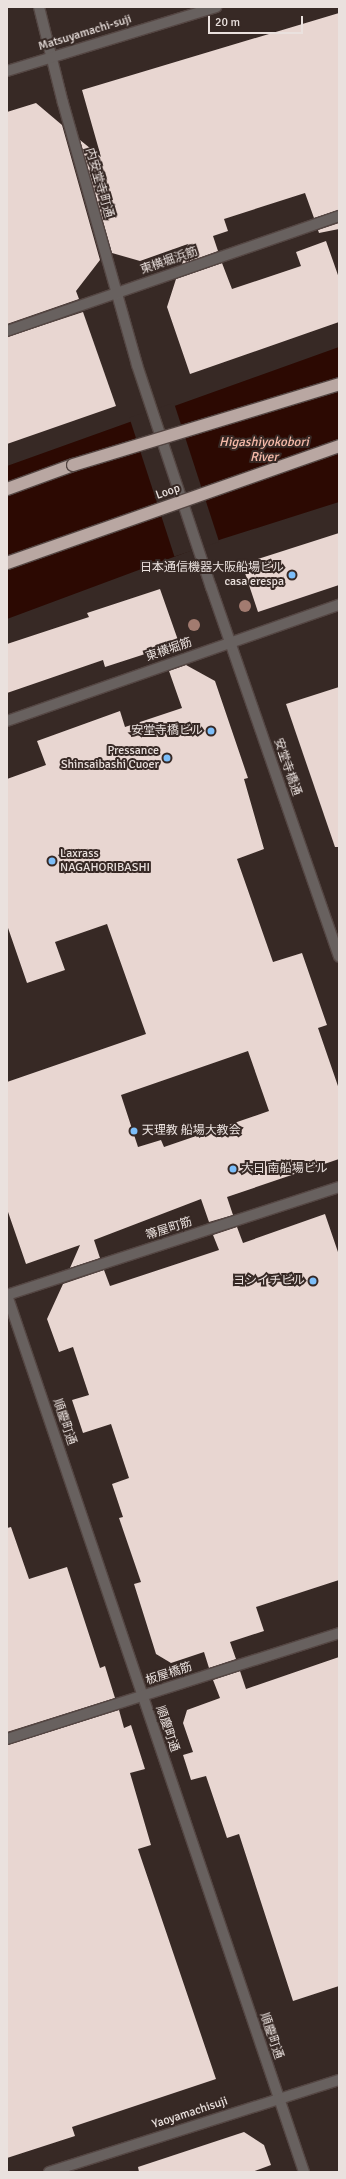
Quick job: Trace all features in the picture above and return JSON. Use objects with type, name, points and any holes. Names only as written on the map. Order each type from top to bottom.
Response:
[{"type":"highway","points":[[7,489],[73,465],[339,384]]},
{"type":"highway","name":"Loop","points":[[7,563],[339,446]]},
{"type":"street","name":"内安堂寺町通","points":[[38,7],[137,365],[210,587]]},
{"type":"street","name":"Matsuyamachi-suji","points":[[7,71],[216,7]]},
{"type":"street","name":"東横堀浜筋","points":[[7,331],[339,216]]},
{"type":"street","name":"安堂寺橋通","points":[[210,587],[339,956]]},
{"type":"street","name":"東横堀筋","points":[[7,721],[339,605]]},
{"type":"street","name":"箒屋町筋","points":[[7,1295],[339,1187]]},
{"type":"street","name":"順慶町通","points":[[7,1295],[304,2172]]},
{"type":"street","name":"板屋橋筋","points":[[7,1739],[339,1633]]},
{"type":"street","name":"Yaoyamachisuji","points":[[49,2172],[339,2080]]},
{"type":"water","name":"Higashiyokobori River","points":[[339,347],[339,502],[222,539],[7,619],[7,466]]},
{"type":"pier","points":[[174,403],[219,542],[174,556],[129,418]]},
{"type":"building","points":[[339,13],[339,210],[314,218],[305,193],[224,219],[228,231],[213,236],[218,251],[182,264],[188,244],[140,261],[112,253],[80,140],[101,157],[82,90]]},
{"type":"building","points":[[36,103],[62,125],[100,260],[76,291],[79,299],[7,324],[7,112]]},
{"type":"building","points":[[339,223],[339,229],[319,233],[318,230]]},
{"type":"building","points":[[326,241],[339,278],[339,322],[190,374],[167,307],[176,279],[222,263],[232,289],[301,266],[296,252]]},
{"type":"building","points":[[83,312],[116,406],[7,444],[7,337]]},
{"type":"building","name":"日本通信機器大阪船場ビル casa erespa","points":[[339,533],[339,585],[258,612],[242,564]]},
{"type":"building","points":[[160,589],[179,643],[105,667],[103,660],[7,693],[7,644],[89,617],[87,613]]},
{"type":"building","points":[[186,665],[215,681],[248,778],[244,779],[264,849],[237,859],[273,962],[302,953],[327,1025],[318,1028],[339,1089],[339,1159],[227,1197],[233,1215],[209,1222],[201,1199],[94,1240],[100,1258],[70,1268],[80,1245],[26,1264],[7,1209],[7,1082],[146,1034],[107,924],[55,942],[65,970],[27,983],[7,925],[7,779],[46,765],[37,741],[120,711],[125,727],[182,708],[169,671]],"holes":[[[248,1051],[269,1111],[164,1147],[161,1140],[138,1147],[121,1095]]]},
{"type":"building","points":[[339,687],[339,847],[335,847],[286,704]]},
{"type":"building","points":[[325,1214],[339,1255],[339,1580],[256,1607],[264,1631],[230,1642],[236,1659],[209,1668],[204,1652],[171,1663],[156,1654],[134,1584],[141,1582],[119,1518],[123,1517],[112,1484],[129,1478],[111,1424],[83,1433],[72,1400],[89,1395],[73,1347],[59,1352],[47,1319],[63,1284],[104,1270],[110,1286],[219,1250],[213,1235],[237,1227],[243,1243]]},
{"type":"building","points":[[11,1527],[29,1579],[67,1567],[100,1668],[105,1666],[115,1698],[7,1732],[7,1528]]},
{"type":"building","points":[[339,1657],[339,1986],[293,2001],[239,1834],[227,1838],[206,1776],[191,1780],[183,1755],[193,1752],[183,1723],[187,1710],[220,1698],[213,1680],[240,1671],[246,1689]]},
{"type":"building","points":[[119,1710],[124,1728],[131,1725],[145,1769],[130,1773],[151,1845],[138,1849],[216,2079],[72,2127],[75,2136],[7,2158],[7,1745]]},
{"type":"building","points":[[244,2132],[264,2145],[271,2165],[252,2172],[139,2172],[138,2167]]},
{"type":"place","name":"日本通信機器大阪船場ビル casa erespa","points":[[292,575]]},
{"type":"place","name":"安堂寺橋ビル","points":[[211,731]]},
{"type":"place","name":"Pressance Shinsaibashi Cuoer","points":[[167,758]]},
{"type":"place","name":"Laxrass NAGAHORIBASHI","points":[[52,861]]},
{"type":"place","name":"天理教 船場大教会","points":[[134,1131]]},
{"type":"place","name":"大日 南船場ビル","points":[[233,1169]]},
{"type":"place","name":"ヨシイチビル","points":[[313,1281]]}]
